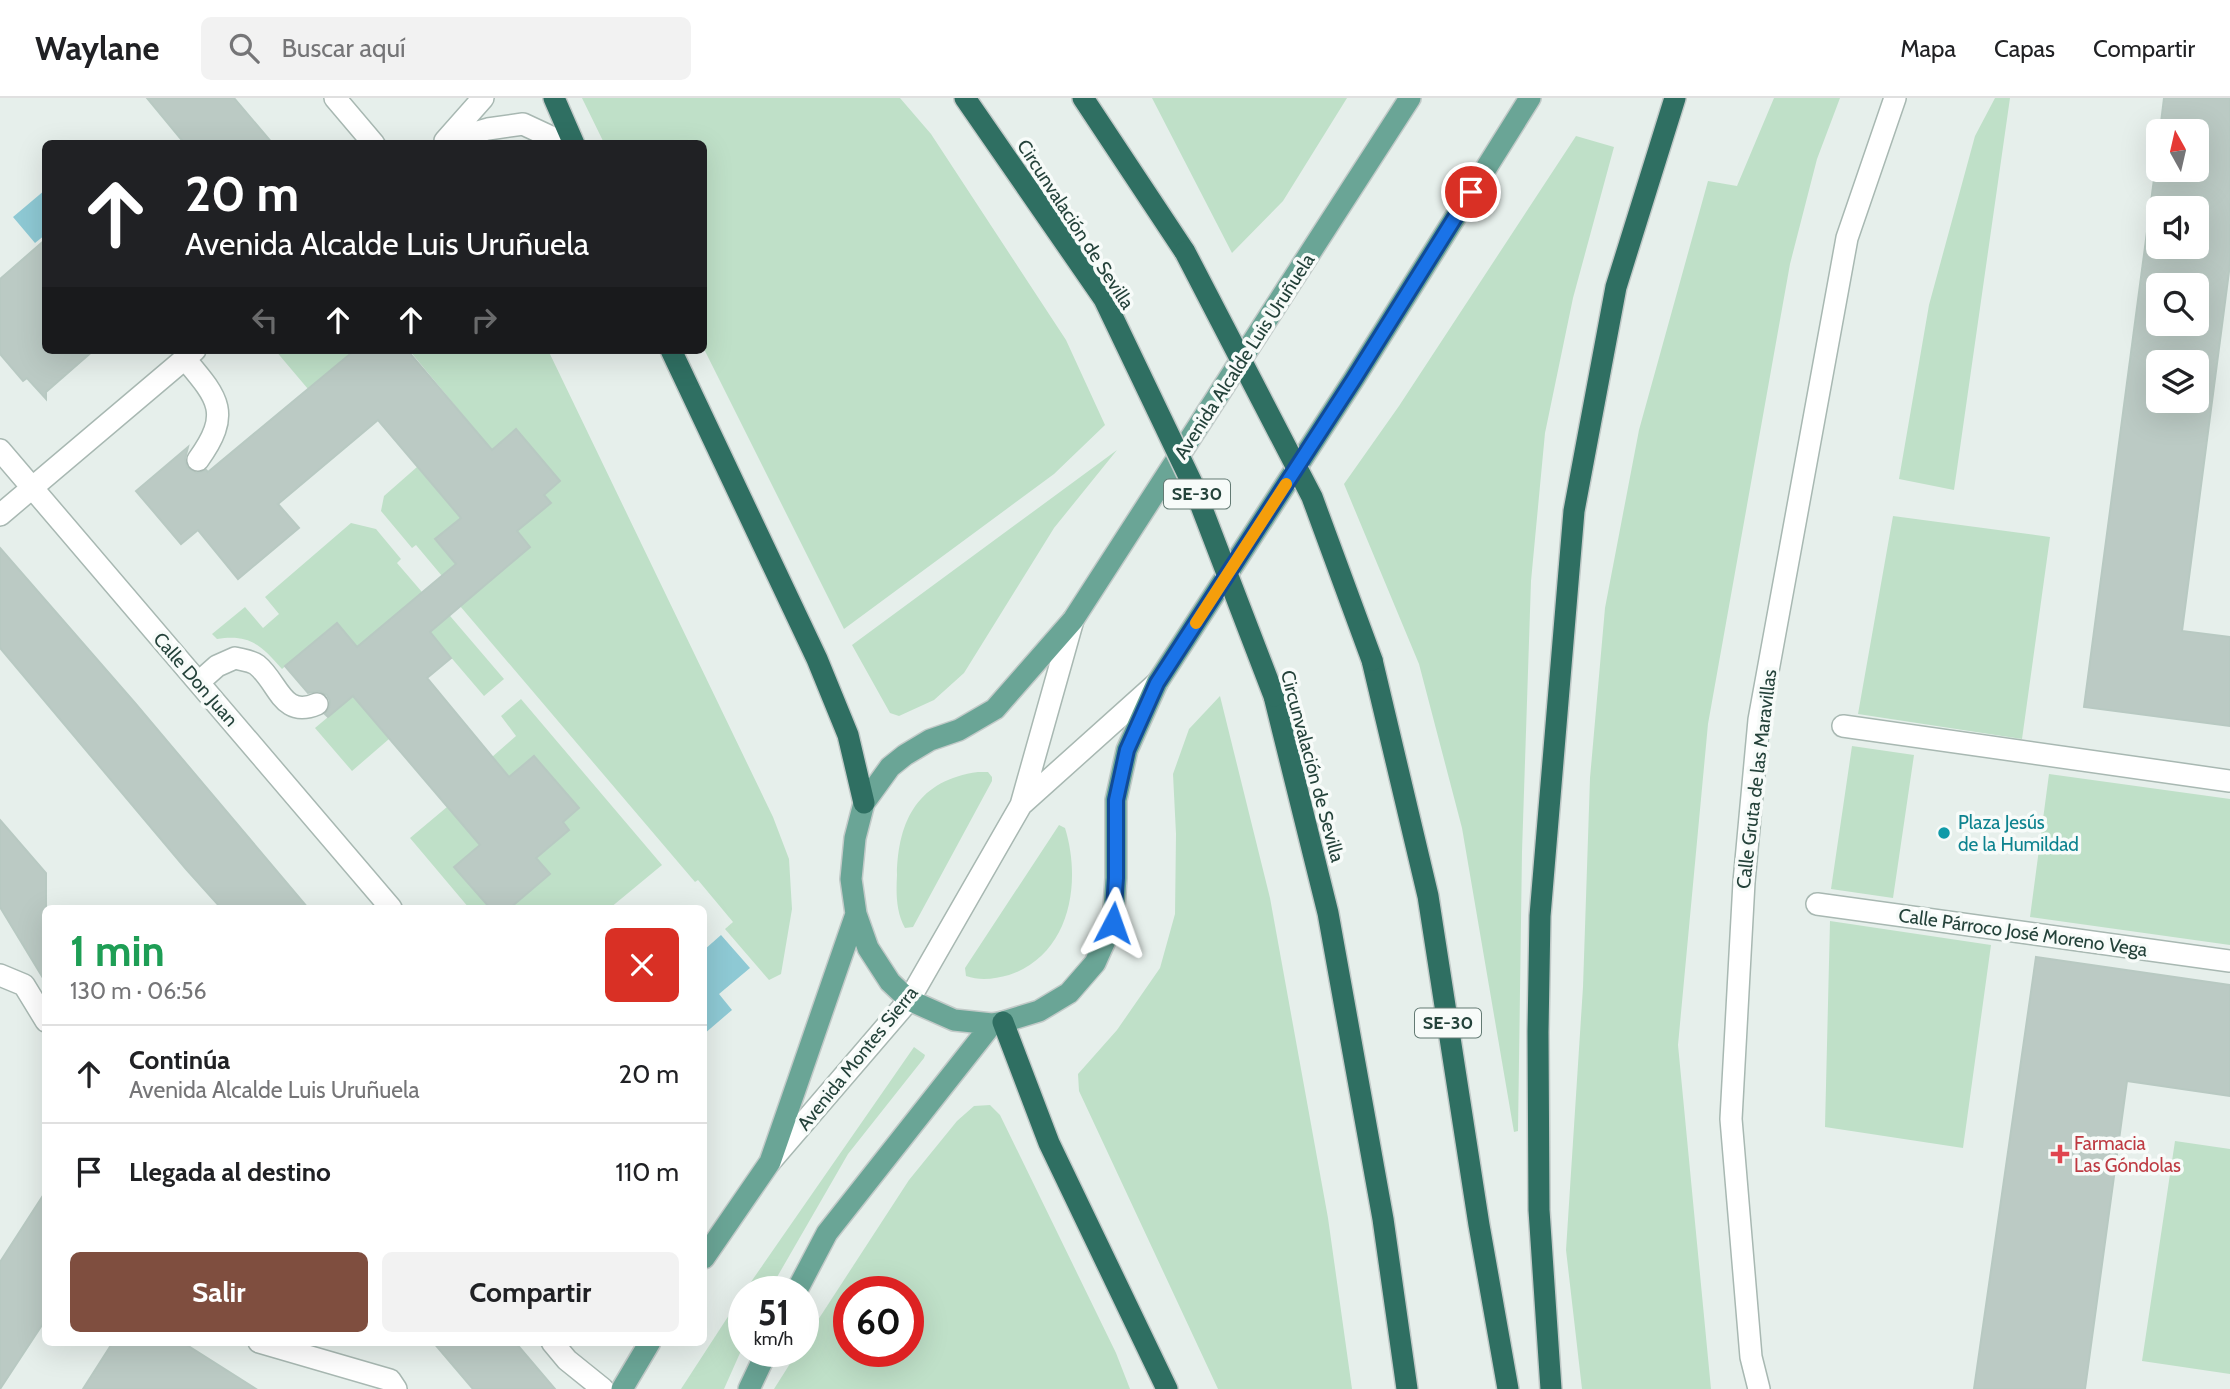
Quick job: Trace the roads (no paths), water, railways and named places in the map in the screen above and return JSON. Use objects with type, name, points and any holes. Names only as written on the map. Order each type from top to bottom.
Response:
[{"type":"highway","points":[[554,98],[572,140]]},
{"type":"highway","name":"Circunvalación de Sevilla","points":[[965,98],[1104,299],[1194,485],[1274,695],[1328,913],[1383,1219],[1408,1389]]},
{"type":"highway","name":"SE-30","points":[[1083,98],[1185,252],[1312,498],[1372,660],[1428,896],[1479,1226],[1508,1389]]},
{"type":"highway","points":[[1551,1389],[1539,1210],[1540,929],[1574,512],[1616,287],[1676,103]]},
{"type":"highway","points":[[673,354],[817,659],[849,735],[864,803]]},
{"type":"highway","points":[[997,1023],[1049,1143],[1166,1388]]},
{"type":"main road","name":"Avenida Alcalde Luis Uruñuela","points":[[864,803],[890,767],[905,755],[930,740],[959,730],[995,709],[1073,620],[1410,98]]},
{"type":"main road","points":[[864,803],[855,838],[851,879],[856,914],[868,948],[890,982],[909,1000],[954,1020],[997,1023],[1039,1011],[1069,993],[1095,963],[1113,923],[1116,800],[1127,750],[1157,683],[1354,379],[1530,98]]},
{"type":"main road","name":"Avenida Montes Sierra","points":[[707,1254],[770,1162],[856,914]]},
{"type":"main road","points":[[804,1276],[827,1233],[997,1023]]},
{"type":"main road","points":[[622,1389],[648,1346]]},
{"type":"main road","points":[[749,1389],[759,1367]]},
{"type":"street","points":[[335,98],[371,140]]},
{"type":"street","points":[[445,140],[483,98]]},
{"type":"street","name":"Calle Gruta de las Maravillas","points":[[1759,1389],[1751,1357],[1731,1119],[1744,882],[1759,720],[1847,238],[1895,98]]},
{"type":"street","points":[[450,140],[488,129],[523,124],[557,140]]},
{"type":"street","points":[[0,515],[190,355],[216,400],[218,421],[211,442],[198,460]]},
{"type":"street","name":"Calle Don Juan","points":[[0,450],[388,905]]},
{"type":"street","points":[[1021,805],[1073,620]]},
{"type":"street","points":[[199,682],[217,666],[235,657],[256,664],[289,705],[305,710],[317,704]]},
{"type":"street","points":[[1021,805],[1157,683]]},
{"type":"street","points":[[1843,726],[2230,781]]},
{"type":"street","name":"Avenida Montes Sierra","points":[[770,1162],[909,1000],[1021,805]]},
{"type":"street","name":"Calle Párroco José Moreno Vega","points":[[1817,904],[2230,961]]},
{"type":"street","points":[[0,975],[24,985],[42,1014]]},
{"type":"street","points":[[274,1346],[390,1380],[396,1389]]},
{"type":"street","points":[[555,1346],[567,1360],[603,1389]]},
{"type":"water","points":[[42,193],[42,237],[35,243],[13,217]]},
{"type":"water","points":[[721,935],[750,968],[719,994],[732,1010],[707,1031],[707,947]]},
{"type":"place","name":"Plaza Jesús de la Humildad","points":[[1944,833]]},
{"type":"place","name":"Farmacia Las Góndolas","points":[[2060,1154]]}]
